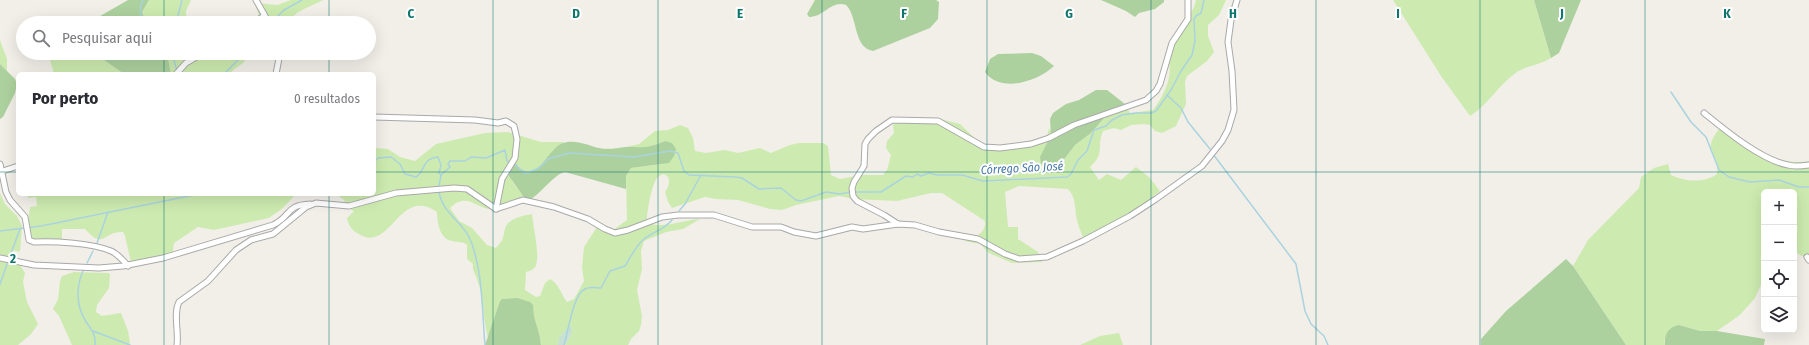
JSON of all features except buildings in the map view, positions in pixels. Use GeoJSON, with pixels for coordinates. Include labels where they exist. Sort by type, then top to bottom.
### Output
{"type":"FeatureCollection","features":[{"type":"Feature","properties":{"kind":"street"},"geometry":{"type":"LineString","coordinates":[[256,0],[264,16]]}},
{"type":"Feature","properties":{"kind":"street"},"geometry":{"type":"LineString","coordinates":[[898,224],[884,214],[857,201],[852,188],[864,166],[865,144],[876,131],[892,120],[938,121],[984,147],[1000,148],[1031,144],[1049,138],[1074,125],[1146,100],[1152,96],[1160,84],[1172,43],[1188,19],[1188,0]]}},
{"type":"Feature","properties":{"kind":"street"},"geometry":{"type":"LineString","coordinates":[[496,209],[523,200],[554,207],[588,219],[615,233],[628,230],[657,219],[678,215],[714,215],[752,227],[781,227],[794,232],[816,236],[852,227],[863,229],[898,224],[916,225],[939,232],[978,239],[1005,254],[1019,259],[1047,257],[1083,241],[1130,216],[1156,199],[1202,166],[1222,141],[1232,120],[1234,99],[1228,33],[1236,0]]}},
{"type":"Feature","properties":{"kind":"street"},"geometry":{"type":"LineString","coordinates":[[178,72],[186,63],[191,60]]}},
{"type":"Feature","properties":{"kind":"street"},"geometry":{"type":"LineString","coordinates":[[276,72],[279,60]]}},
{"type":"Feature","properties":{"kind":"street"},"geometry":{"type":"LineString","coordinates":[[1704,114],[1723,129],[1770,159],[1779,163],[1795,166],[1809,165]]}},
{"type":"Feature","properties":{"kind":"street"},"geometry":{"type":"LineString","coordinates":[[376,117],[475,120],[498,123],[506,121],[514,126],[518,139],[514,160],[502,178],[496,209]]}},
{"type":"Feature","properties":{"kind":"street"},"geometry":{"type":"LineString","coordinates":[[0,164],[3,171],[4,186],[7,195],[24,215],[28,237],[31,241],[82,245],[104,249],[114,253],[128,266]]}},
{"type":"Feature","properties":{"kind":"street"},"geometry":{"type":"LineString","coordinates":[[3,171],[16,167]]}},
{"type":"Feature","properties":{"kind":"street"},"geometry":{"type":"LineString","coordinates":[[0,258],[34,265],[99,268],[128,266],[163,258],[273,224],[282,219],[296,206],[321,203],[353,205],[396,193],[454,188],[467,190],[496,209]]}},
{"type":"Feature","properties":{"kind":"street"},"geometry":{"type":"LineString","coordinates":[[177,345],[177,308],[181,299],[208,281],[241,246],[251,240],[273,234],[299,212],[313,204]]}},
{"type":"Feature","properties":{"kind":"green space"},"geometry":{"type":"Polygon","coordinates":[[[128,0],[149,0],[142,12],[143,16],[100,16],[128,0]]]}},
{"type":"Feature","properties":{"kind":"green space"},"geometry":{"type":"Polygon","coordinates":[[[149,0],[191,0],[186,11],[187,16],[143,16],[142,12],[149,0]]]}},
{"type":"Feature","properties":{"kind":"green space"},"geometry":{"type":"Polygon","coordinates":[[[291,0],[323,0],[294,16],[259,16],[255,5],[257,3],[277,5],[291,0]]]}},
{"type":"Feature","properties":{"kind":"green space"},"geometry":{"type":"Polygon","coordinates":[[[815,0],[936,0],[939,2],[938,19],[930,28],[873,51],[867,49],[862,44],[850,10],[846,5],[836,5],[819,15],[809,17],[807,14],[815,0]]]}},
{"type":"Feature","properties":{"kind":"green space"},"geometry":{"type":"Polygon","coordinates":[[[1101,0],[1164,0],[1164,2],[1155,9],[1139,13],[1135,17],[1126,11],[1101,0]]]}},
{"type":"Feature","properties":{"kind":"green space"},"geometry":{"type":"Polygon","coordinates":[[[1196,0],[1226,0],[1219,15],[1208,25],[1208,36],[1214,52],[1207,61],[1187,76],[1185,82],[1186,104],[1176,126],[1162,133],[1155,131],[1150,125],[1144,124],[1131,125],[1121,130],[1114,128],[1103,131],[1098,158],[1090,167],[1099,180],[1107,174],[1121,180],[1136,167],[1149,177],[1160,191],[1133,212],[1095,238],[1085,243],[1077,222],[1073,198],[1068,189],[1019,186],[1005,192],[1008,227],[1018,227],[1018,239],[1038,252],[1042,262],[1012,263],[989,253],[980,244],[964,241],[982,232],[985,221],[942,193],[931,193],[897,201],[854,199],[839,196],[796,205],[782,210],[770,209],[738,200],[705,197],[672,208],[668,202],[665,192],[668,188],[669,180],[664,174],[658,177],[654,185],[648,206],[647,223],[654,225],[667,225],[700,219],[683,229],[666,232],[644,241],[641,251],[642,269],[637,290],[642,316],[639,331],[631,339],[628,345],[565,345],[571,335],[563,333],[559,338],[558,345],[541,345],[539,332],[530,314],[517,298],[502,299],[500,301],[488,338],[479,286],[473,270],[473,264],[467,259],[467,245],[448,240],[442,234],[437,212],[424,206],[413,207],[378,236],[369,238],[357,233],[350,227],[347,218],[354,211],[348,208],[344,200],[339,196],[376,196],[376,148],[388,149],[400,157],[415,161],[436,144],[485,133],[508,132],[541,142],[564,142],[556,148],[534,171],[526,171],[518,165],[512,181],[525,198],[494,209],[488,209],[467,201],[456,203],[450,208],[459,221],[472,228],[487,245],[496,248],[503,239],[508,223],[518,217],[532,214],[537,248],[537,260],[535,268],[526,272],[525,290],[536,297],[540,296],[545,283],[550,279],[558,286],[567,302],[574,299],[584,281],[582,267],[584,247],[597,227],[609,233],[627,220],[626,176],[631,168],[663,164],[665,141],[644,149],[626,147],[639,144],[655,131],[668,130],[680,125],[688,128],[693,138],[695,151],[706,153],[725,150],[738,153],[760,148],[771,153],[799,143],[823,143],[828,146],[831,175],[840,179],[861,175],[883,175],[887,170],[891,155],[886,148],[887,141],[894,133],[893,125],[896,122],[940,119],[960,124],[978,141],[990,149],[1018,146],[1046,138],[1049,129],[1052,131],[1046,145],[1063,161],[1075,145],[1091,133],[1105,117],[1125,104],[1130,113],[1153,110],[1167,86],[1169,73],[1169,51],[1171,43],[1177,32],[1192,12],[1196,0]]]}},
{"type":"Feature","properties":{"kind":"green space"},"geometry":{"type":"Polygon","coordinates":[[[1393,0],[1534,0],[1551,58],[1517,72],[1470,116],[1441,76],[1393,0]]]}},
{"type":"Feature","properties":{"kind":"green space"},"geometry":{"type":"Polygon","coordinates":[[[1534,0],[1581,0],[1559,53],[1551,58],[1534,0]]]}},
{"type":"Feature","properties":{"kind":"green space"},"geometry":{"type":"Polygon","coordinates":[[[0,40],[7,59],[7,71],[0,64],[0,40]]]}},
{"type":"Feature","properties":{"kind":"green space"},"geometry":{"type":"Polygon","coordinates":[[[1032,53],[1041,56],[1054,66],[1039,76],[1020,83],[1010,84],[992,79],[985,72],[990,59],[998,54],[1032,53]]]}},
{"type":"Feature","properties":{"kind":"green space"},"geometry":{"type":"Polygon","coordinates":[[[50,60],[104,60],[121,72],[53,72],[50,60]]]}},
{"type":"Feature","properties":{"kind":"green space"},"geometry":{"type":"Polygon","coordinates":[[[104,60],[168,60],[171,72],[121,72],[104,60]]]}},
{"type":"Feature","properties":{"kind":"green space"},"geometry":{"type":"Polygon","coordinates":[[[168,60],[245,60],[232,72],[171,72],[168,60]]]}},
{"type":"Feature","properties":{"kind":"green space"},"geometry":{"type":"Polygon","coordinates":[[[0,64],[15,79],[16,88],[3,117],[0,119],[0,64]]]}},
{"type":"Feature","properties":{"kind":"green space"},"geometry":{"type":"Polygon","coordinates":[[[1096,90],[1107,90],[1125,104],[1105,117],[1091,133],[1075,145],[1059,166],[1052,168],[1041,164],[1040,157],[1051,135],[1050,119],[1053,113],[1066,104],[1079,100],[1096,90]]]}},
{"type":"Feature","properties":{"kind":"green space"},"geometry":{"type":"Polygon","coordinates":[[[1719,129],[1762,153],[1773,157],[1785,161],[1809,161],[1809,263],[1804,257],[1797,254],[1797,189],[1761,189],[1761,285],[1755,298],[1740,315],[1717,331],[1700,331],[1679,325],[1664,340],[1665,345],[1626,345],[1573,266],[1588,240],[1639,188],[1641,177],[1654,168],[1668,164],[1671,175],[1689,180],[1707,179],[1717,174],[1716,160],[1711,148],[1711,143],[1719,129]]]}},
{"type":"Feature","properties":{"kind":"green space"},"geometry":{"type":"Polygon","coordinates":[[[665,141],[672,143],[676,149],[674,156],[669,163],[631,168],[626,176],[626,189],[565,172],[555,178],[534,197],[526,200],[509,176],[509,172],[514,162],[523,170],[529,172],[539,166],[553,150],[563,143],[577,142],[609,149],[646,147],[665,141]]]}},
{"type":"Feature","properties":{"kind":"green space"},"geometry":{"type":"Polygon","coordinates":[[[0,193],[5,204],[17,216],[22,226],[20,252],[11,250],[11,263],[20,265],[25,273],[23,282],[27,302],[38,324],[31,334],[18,345],[0,345],[0,193]]]}},
{"type":"Feature","properties":{"kind":"green space"},"geometry":{"type":"Polygon","coordinates":[[[28,196],[294,196],[283,208],[269,218],[214,230],[198,227],[174,243],[172,258],[159,261],[131,262],[123,232],[116,232],[104,238],[96,239],[85,229],[62,229],[62,242],[31,238],[28,222],[30,207],[37,206],[36,197],[28,198],[28,196]]]}},
{"type":"Feature","properties":{"kind":"green space"},"geometry":{"type":"Polygon","coordinates":[[[1566,259],[1573,266],[1626,345],[1481,345],[1481,339],[1506,311],[1566,259]]]}},
{"type":"Feature","properties":{"kind":"green space"},"geometry":{"type":"Polygon","coordinates":[[[74,272],[110,274],[109,288],[97,305],[96,312],[102,316],[121,313],[128,331],[130,343],[128,345],[72,345],[59,316],[53,309],[58,299],[62,276],[74,272]]]}},
{"type":"Feature","properties":{"kind":"green space"},"geometry":{"type":"Polygon","coordinates":[[[517,298],[530,302],[533,305],[541,345],[485,345],[500,301],[502,299],[517,298]]]}},
{"type":"Feature","properties":{"kind":"green space"},"geometry":{"type":"Polygon","coordinates":[[[1679,325],[1700,331],[1717,331],[1765,339],[1764,345],[1665,345],[1665,338],[1669,330],[1679,325]]]}},
{"type":"Feature","properties":{"kind":"green space"},"geometry":{"type":"Polygon","coordinates":[[[568,327],[572,327],[571,335],[565,345],[558,345],[559,338],[568,327]]]}},
{"type":"Feature","properties":{"kind":"green space"},"geometry":{"type":"Polygon","coordinates":[[[1119,333],[1123,345],[1080,345],[1100,336],[1119,333]]]}},
{"type":"Feature","properties":{"kind":"waterway","name":"Córrego São José"},"geometry":{"type":"LineString","coordinates":[[141,16],[140,12],[143,0]]}},
{"type":"Feature","properties":{"kind":"waterway"},"geometry":{"type":"LineString","coordinates":[[178,16],[182,0]]}},
{"type":"Feature","properties":{"kind":"waterway"},"geometry":{"type":"LineString","coordinates":[[278,16],[284,10],[302,0]]}},
{"type":"Feature","properties":{"kind":"waterway","name":"Córrego São José"},"geometry":{"type":"LineString","coordinates":[[854,192],[881,192],[906,176],[913,177],[917,174],[921,176],[929,173],[937,175],[962,175],[983,181],[1067,177],[1071,174],[1078,160],[1087,151],[1094,130],[1106,126],[1112,120],[1122,115],[1151,113],[1156,111],[1171,90],[1181,71],[1192,55],[1195,41],[1194,19],[1201,13],[1204,0]]}},
{"type":"Feature","properties":{"kind":"waterway","name":"Córrego São José"},"geometry":{"type":"LineString","coordinates":[[174,60],[177,71]]}},
{"type":"Feature","properties":{"kind":"waterway"},"geometry":{"type":"LineString","coordinates":[[226,72],[238,60]]}},
{"type":"Feature","properties":{"kind":"waterway"},"geometry":{"type":"LineString","coordinates":[[1671,92],[1691,122],[1706,137],[1719,170],[1729,177],[1750,182],[1779,180],[1799,187],[1809,187]]}},
{"type":"Feature","properties":{"kind":"waterway"},"geometry":{"type":"LineString","coordinates":[[1167,95],[1181,108],[1188,122],[1210,149]]}},
{"type":"Feature","properties":{"kind":"waterway","name":"Córrego São José"},"geometry":{"type":"LineString","coordinates":[[441,175],[450,167],[448,164],[450,161],[465,161],[471,157],[486,158],[505,150],[507,161],[509,162]]}},
{"type":"Feature","properties":{"kind":"waterway","name":"Córrego São José"},"geometry":{"type":"LineString","coordinates":[[513,163],[524,173],[527,173],[539,168],[548,159],[569,153],[634,157],[670,151],[678,153],[684,171],[689,175],[742,178],[759,189],[781,188],[796,200],[801,201],[826,192],[840,194],[850,192]]}},
{"type":"Feature","properties":{"kind":"waterway"},"geometry":{"type":"LineString","coordinates":[[1213,154],[1296,264],[1305,311],[1311,324],[1324,336],[1328,345]]}},
{"type":"Feature","properties":{"kind":"waterway","name":"Córrego São José"},"geometry":{"type":"LineString","coordinates":[[376,160],[378,158],[391,157],[400,164],[405,174],[416,177],[429,160],[438,157],[441,165],[439,173],[441,175]]}},
{"type":"Feature","properties":{"kind":"waterway"},"geometry":{"type":"LineString","coordinates":[[439,186],[441,175]]}},
{"type":"Feature","properties":{"kind":"waterway"},"geometry":{"type":"LineString","coordinates":[[679,211],[685,204],[701,175]]}},
{"type":"Feature","properties":{"kind":"waterway"},"geometry":{"type":"LineString","coordinates":[[439,192],[441,200],[449,212],[467,233],[474,251],[480,277],[485,345]]}},
{"type":"Feature","properties":{"kind":"waterway","name":"Córrego São José"},"geometry":{"type":"LineString","coordinates":[[0,231],[41,226],[189,196]]}},
{"type":"Feature","properties":{"kind":"waterway"},"geometry":{"type":"LineString","coordinates":[[97,243],[108,212]]}},
{"type":"Feature","properties":{"kind":"waterway"},"geometry":{"type":"LineString","coordinates":[[564,345],[574,306],[581,292],[585,289],[593,287],[601,288],[610,271],[625,266],[640,243],[672,220]]}},
{"type":"Feature","properties":{"kind":"waterway"},"geometry":{"type":"LineString","coordinates":[[10,256],[20,229]]}},
{"type":"Feature","properties":{"kind":"waterway"},"geometry":{"type":"LineString","coordinates":[[87,263],[93,251]]}},
{"type":"Feature","properties":{"kind":"waterway"},"geometry":{"type":"LineString","coordinates":[[0,284],[7,264]]}},
{"type":"Feature","properties":{"kind":"waterway"},"geometry":{"type":"LineString","coordinates":[[83,271],[79,283],[78,296],[82,314],[94,334],[95,345]]}},
{"type":"Feature","properties":{"kind":"waterway"},"geometry":{"type":"LineString","coordinates":[[93,331],[130,345]]}}]}
